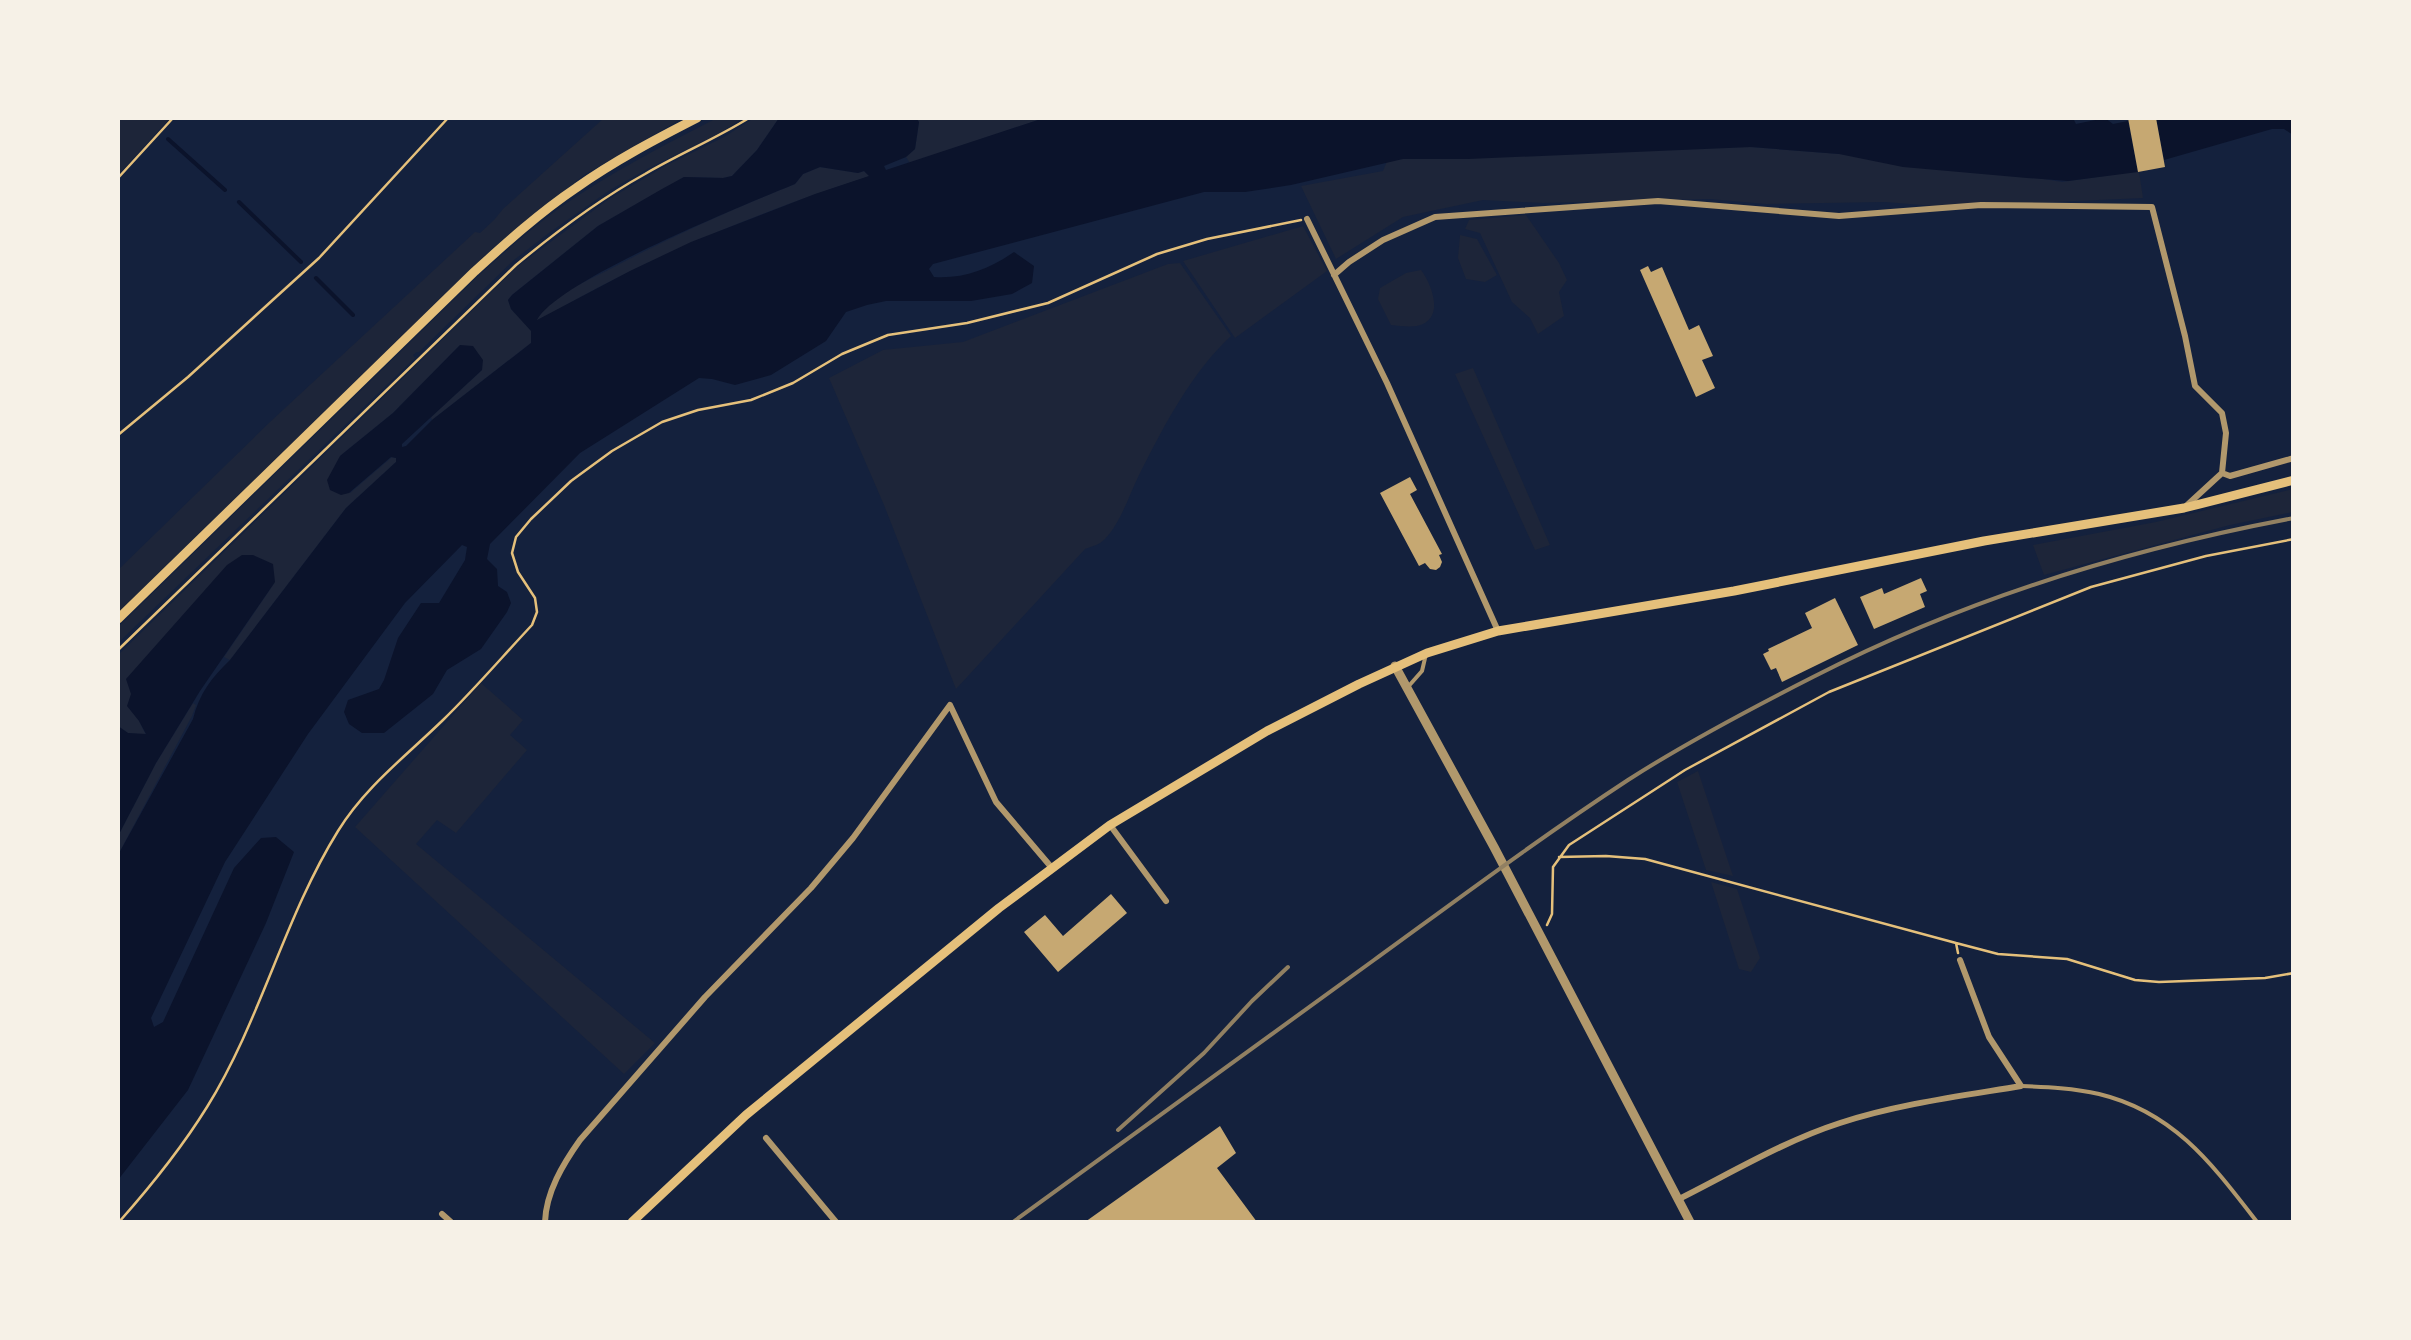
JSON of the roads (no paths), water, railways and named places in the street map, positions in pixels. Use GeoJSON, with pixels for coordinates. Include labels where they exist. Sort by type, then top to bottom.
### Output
{"type":"FeatureCollection","features":[{"type":"Feature","properties":{"kind":"main road"},"geometry":{"type":"LineString","coordinates":[[118,619],[518,232],[586,181],[693,118]]}},
{"type":"Feature","properties":{"kind":"main road"},"geometry":{"type":"LineString","coordinates":[[632,1222],[746,1115],[999,908],[1110,825],[1268,731],[1395,666],[1498,631],[2184,508],[2294,480]]}},
{"type":"Feature","properties":{"kind":"street"},"geometry":{"type":"LineString","coordinates":[[1334,275],[1383,240],[1435,217],[1658,201],[1839,216],[1981,205],[2152,207],[2195,386],[2222,413],[2226,433],[2222,473],[2184,508]]}},
{"type":"Feature","properties":{"kind":"street"},"geometry":{"type":"LineString","coordinates":[[1307,219],[1398,407],[1498,631]]}},
{"type":"Feature","properties":{"kind":"street"},"geometry":{"type":"LineString","coordinates":[[2222,473],[2230,476],[2294,458]]}},
{"type":"Feature","properties":{"kind":"street"},"geometry":{"type":"LineString","coordinates":[[1395,666],[1690,1222]]}},
{"type":"Feature","properties":{"kind":"street"},"geometry":{"type":"LineString","coordinates":[[545,1222],[550,1194],[580,1140],[706,997],[811,888],[853,838],[950,705],[996,802],[1052,868]]}},
{"type":"Feature","properties":{"kind":"street"},"geometry":{"type":"LineString","coordinates":[[1110,825],[1166,901]]}},
{"type":"Feature","properties":{"kind":"street"},"geometry":{"type":"LineString","coordinates":[[1679,1199],[1839,1123],[1878,1112],[2021,1086],[1989,1038],[1960,960]]}},
{"type":"Feature","properties":{"kind":"street"},"geometry":{"type":"LineString","coordinates":[[766,1138],[836,1222]]}},
{"type":"Feature","properties":{"kind":"street"},"geometry":{"type":"LineString","coordinates":[[442,1214],[450,1222]]}},
{"type":"Feature","properties":{"kind":"lane"},"geometry":{"type":"LineString","coordinates":[[1407,688],[1422,671],[1426,654]]}},
{"type":"Feature","properties":{"kind":"lane"},"geometry":{"type":"LineString","coordinates":[[2021,1086],[2097,1093],[2138,1106],[2195,1146],[2258,1222]]}},
{"type":"Feature","properties":{"kind":"waterway"},"geometry":{"type":"LineString","coordinates":[[168,139],[225,190]]}},
{"type":"Feature","properties":{"kind":"waterway"},"geometry":{"type":"LineString","coordinates":[[239,202],[301,262]]}},
{"type":"Feature","properties":{"kind":"waterway"},"geometry":{"type":"LineString","coordinates":[[316,278],[353,315]]}},
{"type":"Feature","properties":{"kind":"railway"},"geometry":{"type":"LineString","coordinates":[[1013,1222],[1532,846],[1628,780],[1719,726],[1870,649],[1987,601],[2170,545],[2294,518]]}},
{"type":"Feature","properties":{"kind":"railway"},"geometry":{"type":"LineString","coordinates":[[1118,1130],[1204,1053],[1288,967]]}}]}
